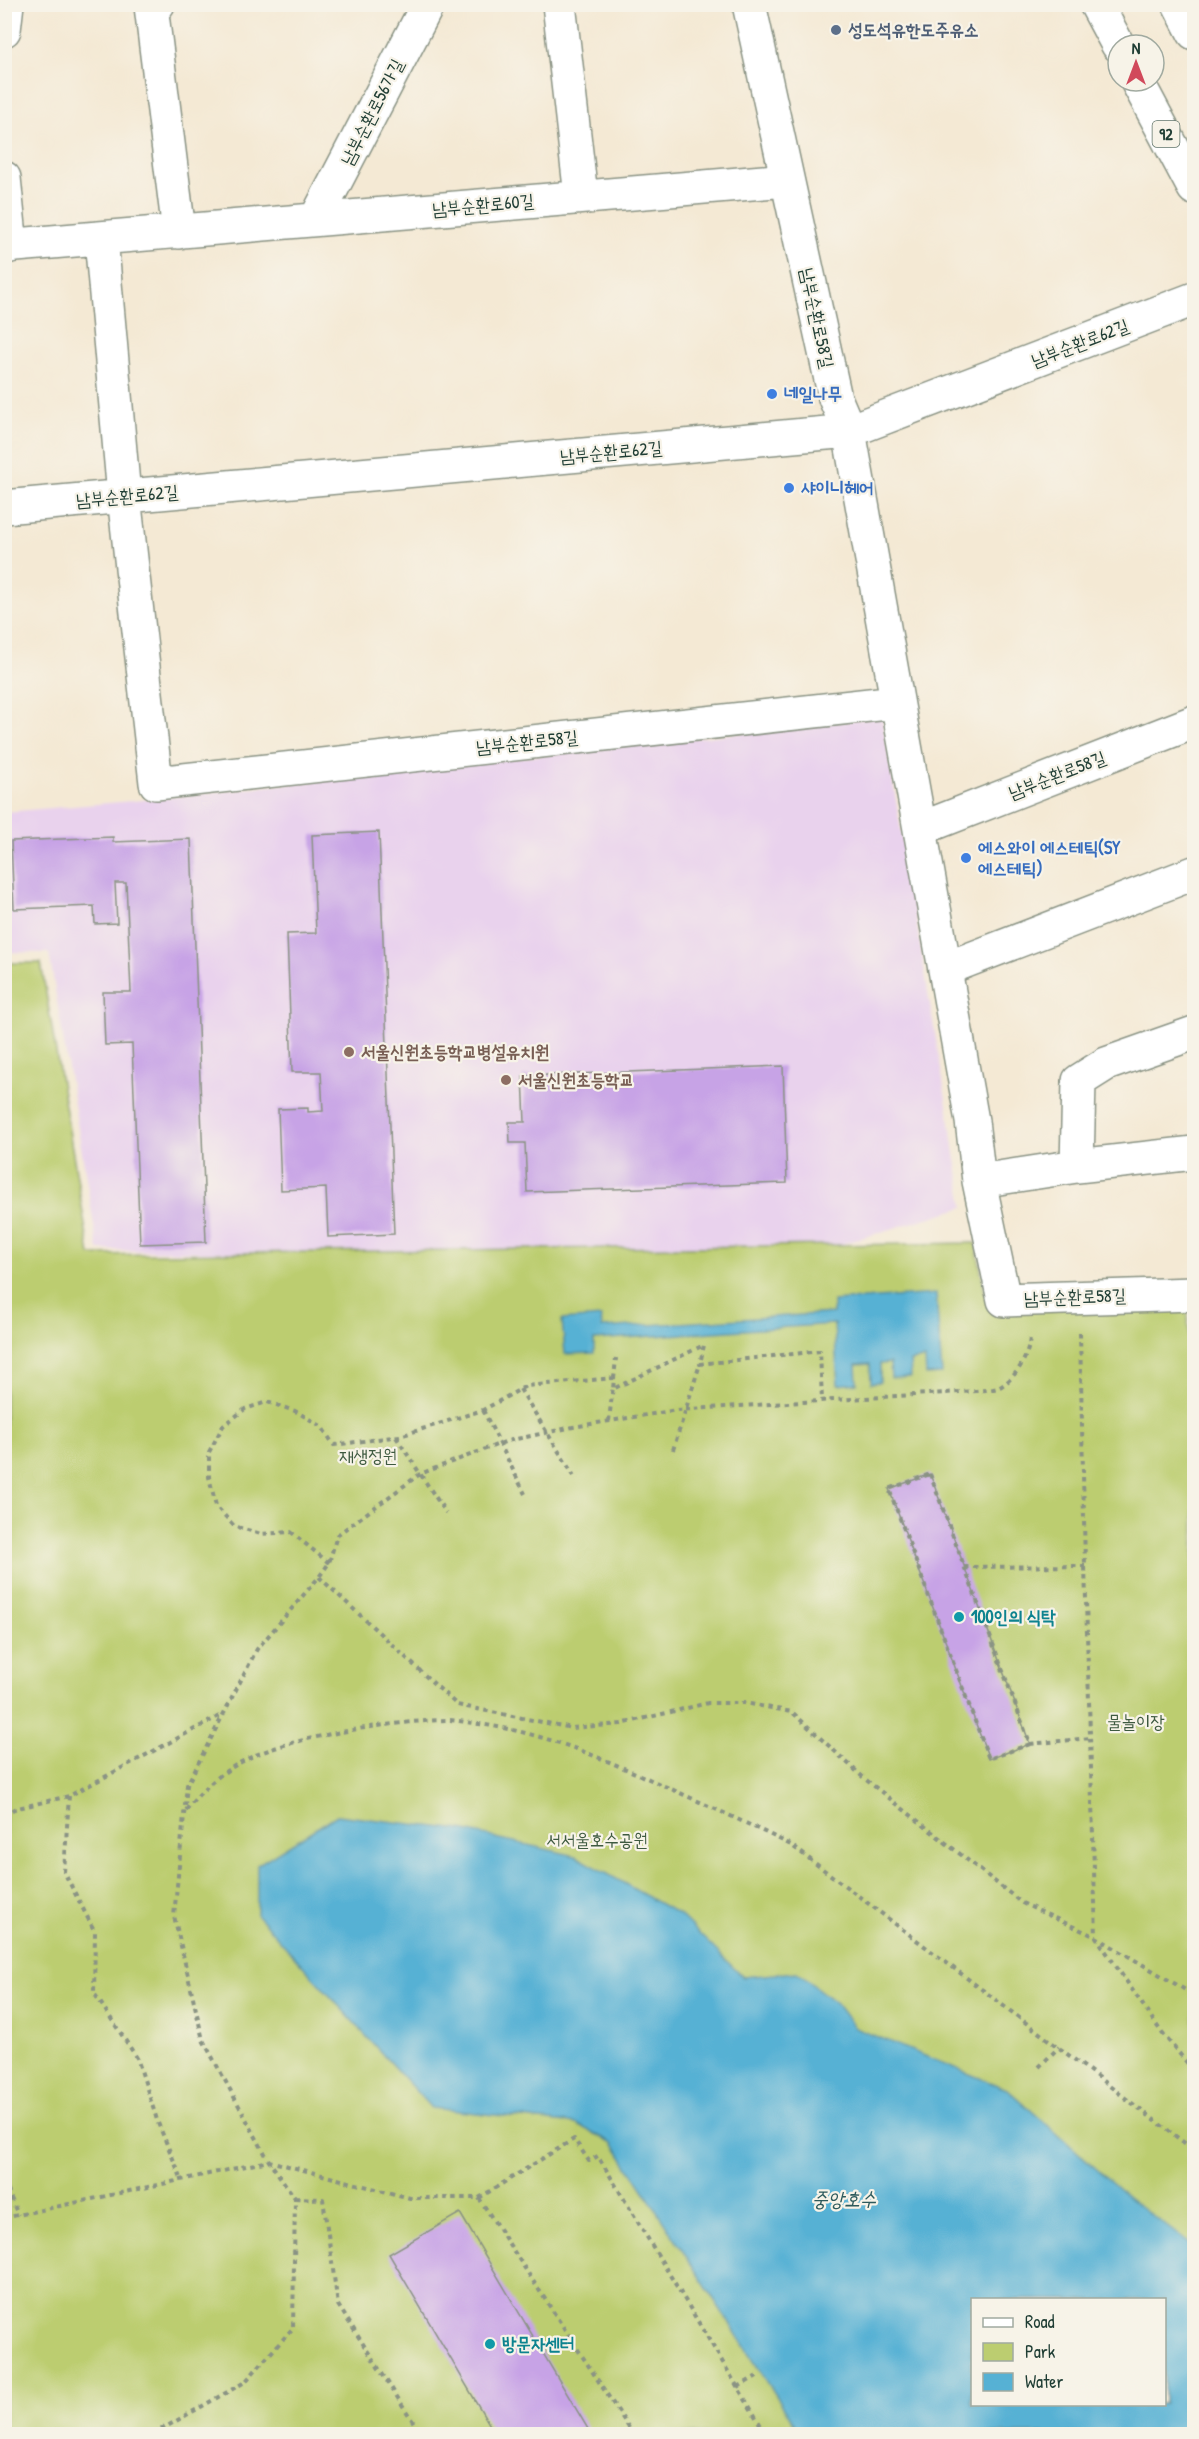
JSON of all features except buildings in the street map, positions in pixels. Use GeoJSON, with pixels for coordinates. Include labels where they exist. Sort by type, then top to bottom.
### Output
{"type":"FeatureCollection","features":[{"type":"Feature","properties":{"kind":"street"},"geometry":{"type":"LineString","coordinates":[[4,30],[6,4]]}},
{"type":"Feature","properties":{"kind":"street"},"geometry":{"type":"LineString","coordinates":[[158,4],[151,6],[178,232]]}},
{"type":"Feature","properties":{"kind":"street","name":"남부순환로56가길"},"geometry":{"type":"LineString","coordinates":[[316,219],[428,4]]}},
{"type":"Feature","properties":{"kind":"street"},"geometry":{"type":"LineString","coordinates":[[559,4],[581,196]]}},
{"type":"Feature","properties":{"kind":"street","name":"남부순환로58길"},"geometry":{"type":"LineString","coordinates":[[749,4],[834,398],[849,431],[972,1121],[979,1181],[1004,1300],[1194,1294]]}},
{"type":"Feature","properties":{"kind":"street"},"geometry":{"type":"LineString","coordinates":[[1096,4],[1112,33]]}},
{"type":"Feature","properties":{"kind":"street"},"geometry":{"type":"LineString","coordinates":[[1179,4],[1194,33]]}},
{"type":"Feature","properties":{"kind":"street","name":"92"},"geometry":{"type":"LineString","coordinates":[[1143,93],[1194,188]]}},
{"type":"Feature","properties":{"kind":"street"},"geometry":{"type":"LineString","coordinates":[[4,178],[8,246]]}},
{"type":"Feature","properties":{"kind":"street","name":"남부순환로60길"},"geometry":{"type":"LineString","coordinates":[[8,246],[788,180]]}},
{"type":"Feature","properties":{"kind":"street"},"geometry":{"type":"LineString","coordinates":[[101,238],[124,496]]}},
{"type":"Feature","properties":{"kind":"street","name":"남부순환로62길"},"geometry":{"type":"LineString","coordinates":[[4,507],[849,431],[1194,299]]}},
{"type":"Feature","properties":{"kind":"street","name":"남부순환로58길"},"geometry":{"type":"LineString","coordinates":[[124,496],[156,783],[897,702]]}},
{"type":"Feature","properties":{"kind":"street","name":"남부순환로58길"},"geometry":{"type":"LineString","coordinates":[[920,829],[1194,722]]}},
{"type":"Feature","properties":{"kind":"street"},"geometry":{"type":"LineString","coordinates":[[945,969],[1194,873]]}},
{"type":"Feature","properties":{"kind":"street"},"geometry":{"type":"LineString","coordinates":[[1077,1166],[1079,1081],[1106,1064],[1194,1033]]}},
{"type":"Feature","properties":{"kind":"street"},"geometry":{"type":"LineString","coordinates":[[979,1181],[1077,1166],[1194,1153]]}},
{"type":"Feature","properties":{"kind":"path"},"geometry":{"type":"LineString","coordinates":[[153,2434],[245,2382],[293,2328],[295,2198],[269,2161],[203,2040],[174,1916],[187,1785],[257,1649],[319,1577],[328,1563],[337,1535],[420,1474],[500,1444],[547,1432],[686,1410],[999,1388],[1024,1360],[1030,1343],[1030,1330]]}},
{"type":"Feature","properties":{"kind":"path"},"geometry":{"type":"LineString","coordinates":[[1080,1330],[1084,1566],[1096,1937],[1162,2033],[1194,2071]]}},
{"type":"Feature","properties":{"kind":"path"},"geometry":{"type":"LineString","coordinates":[[616,1358],[613,1389],[704,1345],[673,1450]]}},
{"type":"Feature","properties":{"kind":"path"},"geometry":{"type":"LineString","coordinates":[[700,1364],[820,1351],[822,1401]]}},
{"type":"Feature","properties":{"kind":"path"},"geometry":{"type":"LineString","coordinates":[[328,1563],[291,1532],[261,1534],[234,1526],[216,1506],[209,1477],[209,1452],[223,1426],[245,1408],[267,1402],[295,1411],[321,1426],[334,1445],[396,1437],[483,1410],[526,1386],[614,1378]]}},
{"type":"Feature","properties":{"kind":"path"},"geometry":{"type":"LineString","coordinates":[[609,1422],[614,1378]]}},
{"type":"Feature","properties":{"kind":"path"},"geometry":{"type":"LineString","coordinates":[[520,1389],[574,1476]]}},
{"type":"Feature","properties":{"kind":"path"},"geometry":{"type":"LineString","coordinates":[[483,1410],[525,1494]]}},
{"type":"Feature","properties":{"kind":"path"},"geometry":{"type":"LineString","coordinates":[[396,1437],[446,1513]]}},
{"type":"Feature","properties":{"kind":"path"},"geometry":{"type":"LineString","coordinates":[[1030,1744],[930,1474],[889,1489],[989,1760],[1030,1744],[1090,1738]]}},
{"type":"Feature","properties":{"kind":"path"},"geometry":{"type":"LineString","coordinates":[[964,1567],[1084,1566]]}},
{"type":"Feature","properties":{"kind":"path"},"geometry":{"type":"LineString","coordinates":[[319,1577],[457,1705],[572,1728],[621,1724],[708,1703],[745,1703],[792,1712],[865,1779],[1022,1903],[1096,1937],[1194,1995]]}},
{"type":"Feature","properties":{"kind":"path"},"geometry":{"type":"LineString","coordinates":[[4,1815],[14,1809],[69,1796],[224,1713]]}},
{"type":"Feature","properties":{"kind":"path"},"geometry":{"type":"LineString","coordinates":[[184,1812],[199,1793],[220,1774],[254,1755],[298,1741],[359,1729],[449,1720],[507,1728],[564,1743],[727,1813],[791,1845],[1194,2150]]}},
{"type":"Feature","properties":{"kind":"path"},"geometry":{"type":"LineString","coordinates":[[69,1796],[64,1872],[95,1932],[94,1993],[137,2058],[158,2123],[183,2180]]}},
{"type":"Feature","properties":{"kind":"path"},"geometry":{"type":"LineString","coordinates":[[1039,2067],[1059,2047]]}},
{"type":"Feature","properties":{"kind":"path"},"geometry":{"type":"LineString","coordinates":[[4,2218],[269,2161],[410,2198],[479,2198],[574,2139],[589,2161],[598,2156],[766,2434]]}},
{"type":"Feature","properties":{"kind":"path"},"geometry":{"type":"LineString","coordinates":[[4,2181],[18,2215]]}},
{"type":"Feature","properties":{"kind":"path"},"geometry":{"type":"LineString","coordinates":[[295,2198],[323,2199],[338,2306],[421,2434]]}},
{"type":"Feature","properties":{"kind":"path"},"geometry":{"type":"LineString","coordinates":[[479,2198],[633,2434]]}},
{"type":"Feature","properties":{"kind":"path"},"geometry":{"type":"LineString","coordinates":[[738,2387],[757,2376]]}},
{"type":"Feature","properties":{"kind":"shaded area","name":"서울신원초등학교"},"geometry":{"type":"Polygon","coordinates":[[[882,717],[964,1207],[838,1245],[375,1255],[98,1250],[49,953],[5,952],[5,812],[155,799],[882,717]]]}},
{"type":"Feature","properties":{"kind":"green space","name":"서서울호수공원"},"geometry":{"type":"Polygon","coordinates":[[[5,963],[41,963],[90,1255],[976,1243],[985,1293],[1015,1303],[1187,1296],[1194,1454],[1194,2434],[5,2434],[5,963]]]}},
{"type":"Feature","properties":{"kind":"water"},"geometry":{"type":"Polygon","coordinates":[[[936,1294],[942,1374],[926,1375],[925,1359],[910,1361],[911,1377],[891,1378],[890,1363],[880,1364],[880,1382],[871,1383],[870,1364],[856,1365],[857,1383],[838,1385],[834,1324],[594,1340],[594,1353],[565,1354],[562,1320],[601,1317],[602,1328],[833,1313],[833,1301],[936,1294]]]}},
{"type":"Feature","properties":{"kind":"water","name":"중앙호수"},"geometry":{"type":"Polygon","coordinates":[[[337,1815],[461,1830],[576,1856],[680,1915],[743,1977],[797,1972],[836,2003],[855,2028],[1007,2089],[1128,2197],[1194,2247],[1194,2434],[801,2434],[613,2143],[576,2124],[431,2108],[257,1915],[257,1865],[337,1815]]]}},
{"type":"Feature","properties":{"kind":"place","name":"성도석유한도주유소"},"geometry":{"type":"Point","coordinates":[836,30]}},
{"type":"Feature","properties":{"kind":"place","name":"네일나무"},"geometry":{"type":"Point","coordinates":[772,394]}},
{"type":"Feature","properties":{"kind":"place","name":"샤이니헤어"},"geometry":{"type":"Point","coordinates":[789,488]}},
{"type":"Feature","properties":{"kind":"place","name":"에스와이 에스테틱(SY 에스테틱)"},"geometry":{"type":"Point","coordinates":[966,858]}},
{"type":"Feature","properties":{"kind":"place","name":"서울신원초등학교병설유치원"},"geometry":{"type":"Point","coordinates":[349,1052]}},
{"type":"Feature","properties":{"kind":"place","name":"서울신원초등학교"},"geometry":{"type":"Point","coordinates":[506,1080]}},
{"type":"Feature","properties":{"kind":"place","name":"100인의 식탁"},"geometry":{"type":"Point","coordinates":[959,1617]}},
{"type":"Feature","properties":{"kind":"place","name":"방문자센터"},"geometry":{"type":"Point","coordinates":[490,2344]}},
{"type":"Feature","properties":{"kind":"park label","name":"재생정원"},"geometry":{"type":"Point","coordinates":[368,1456]}},
{"type":"Feature","properties":{"kind":"park label","name":"물놀이장"},"geometry":{"type":"Point","coordinates":[1136,1722]}}]}
